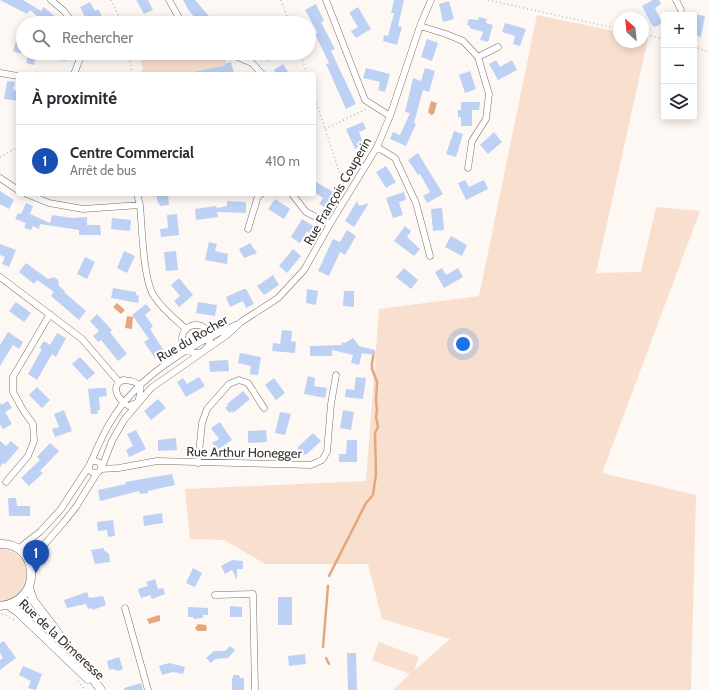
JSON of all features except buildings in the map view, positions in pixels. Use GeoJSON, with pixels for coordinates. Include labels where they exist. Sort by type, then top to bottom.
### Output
{"type":"FeatureCollection","features":[{"type":"Feature","properties":{"kind":"street"},"geometry":{"type":"LineString","coordinates":[[51,0],[68,16]]}},
{"type":"Feature","properties":{"kind":"street"},"geometry":{"type":"LineString","coordinates":[[169,0],[178,14]]}},
{"type":"Feature","properties":{"kind":"street"},"geometry":{"type":"LineString","coordinates":[[326,0],[364,100],[390,116]]}},
{"type":"Feature","properties":{"kind":"street","name":"Rue François Couperin"},"geometry":{"type":"LineString","coordinates":[[241,322],[278,298],[304,270],[377,147],[390,116],[420,26],[431,0]]}},
{"type":"Feature","properties":{"kind":"street"},"geometry":{"type":"LineString","coordinates":[[676,0],[681,10]]}},
{"type":"Feature","properties":{"kind":"street"},"geometry":{"type":"LineString","coordinates":[[420,26],[463,41],[478,57],[489,94],[486,119],[472,141],[468,168]]}},
{"type":"Feature","properties":{"kind":"street"},"geometry":{"type":"LineString","coordinates":[[478,57],[498,47]]}},
{"type":"Feature","properties":{"kind":"street"},"geometry":{"type":"LineString","coordinates":[[75,72],[79,60]]}},
{"type":"Feature","properties":{"kind":"street"},"geometry":{"type":"LineString","coordinates":[[245,60],[252,63],[260,72]]}},
{"type":"Feature","properties":{"kind":"street"},"geometry":{"type":"LineString","coordinates":[[0,73],[16,76]]}},
{"type":"Feature","properties":{"kind":"street"},"geometry":{"type":"LineString","coordinates":[[377,147],[395,158],[416,203],[430,256]]}},
{"type":"Feature","properties":{"kind":"street"},"geometry":{"type":"LineString","coordinates":[[0,178],[16,189]]}},
{"type":"Feature","properties":{"kind":"street"},"geometry":{"type":"LineString","coordinates":[[32,196],[49,203],[83,209],[140,205]]}},
{"type":"Feature","properties":{"kind":"street"},"geometry":{"type":"LineString","coordinates":[[138,196],[140,205],[147,277],[153,295],[186,329]]}},
{"type":"Feature","properties":{"kind":"street"},"geometry":{"type":"LineString","coordinates":[[248,229],[258,196]]}},
{"type":"Feature","properties":{"kind":"street"},"geometry":{"type":"LineString","coordinates":[[294,196],[306,212],[330,224]]}},
{"type":"Feature","properties":{"kind":"street"},"geometry":{"type":"LineString","coordinates":[[0,277],[82,339],[119,382]]}},
{"type":"Feature","properties":{"kind":"street"},"geometry":{"type":"LineString","coordinates":[[6,482],[28,456],[34,441],[33,424],[13,392],[12,377],[50,314]]}},
{"type":"Feature","properties":{"kind":"street","name":"Rue du Rocher"},"geometry":{"type":"LineString","coordinates":[[18,549],[41,530],[61,509],[90,464],[111,421],[123,403],[140,385],[163,365],[241,322]]}},
{"type":"Feature","properties":{"kind":"street","name":"Rue du Rocher"},"geometry":{"type":"LineString","coordinates":[[29,562],[68,517],[100,470],[112,441],[124,420],[138,402],[151,388],[227,335],[241,322]]}},
{"type":"Feature","properties":{"kind":"street"},"geometry":{"type":"LineString","coordinates":[[192,326],[202,326],[210,338],[204,351],[194,353],[187,351],[182,341],[182,336],[186,329],[192,326]]}},
{"type":"Feature","properties":{"kind":"street","name":"Rue Arthur Honegger"},"geometry":{"type":"LineString","coordinates":[[90,464],[95,461],[99,462],[100,470],[157,461],[311,465],[322,460],[327,452],[331,404],[336,375]]}},
{"type":"Feature","properties":{"kind":"street"},"geometry":{"type":"LineString","coordinates":[[123,380],[133,380],[140,385],[142,390],[138,402],[129,406],[123,403],[118,397],[116,388],[119,382],[123,380]]}},
{"type":"Feature","properties":{"kind":"street"},"geometry":{"type":"LineString","coordinates":[[198,463],[202,423],[207,409],[229,384],[239,380],[248,383],[264,408]]}},
{"type":"Feature","properties":{"kind":"street"},"geometry":{"type":"LineString","coordinates":[[90,464],[91,472],[100,470]]}},
{"type":"Feature","properties":{"kind":"street"},"geometry":{"type":"LineString","coordinates":[[0,544],[10,545],[18,549],[25,555],[29,562]]}},
{"type":"Feature","properties":{"kind":"street","name":"Rue de la Dimeresse"},"geometry":{"type":"LineString","coordinates":[[4,605],[17,601],[24,595],[31,584],[32,571],[29,562]]}},
{"type":"Feature","properties":{"kind":"street","name":"Rue de la Dimeresse"},"geometry":{"type":"LineString","coordinates":[[28,588],[33,600],[100,690]]}},
{"type":"Feature","properties":{"kind":"street"},"geometry":{"type":"LineString","coordinates":[[215,595],[253,594],[255,690]]}},
{"type":"Feature","properties":{"kind":"street","name":"Rue de la Dimeresse"},"geometry":{"type":"LineString","coordinates":[[4,605],[18,612],[100,690]]}},
{"type":"Feature","properties":{"kind":"street"},"geometry":{"type":"LineString","coordinates":[[125,608],[148,690]]}},
{"type":"Feature","properties":{"kind":"path"},"geometry":{"type":"LineString","coordinates":[[112,0],[119,16]]}},
{"type":"Feature","properties":{"kind":"path"},"geometry":{"type":"LineString","coordinates":[[281,0],[287,16]]}},
{"type":"Feature","properties":{"kind":"path"},"geometry":{"type":"LineString","coordinates":[[488,0],[613,27]]}},
{"type":"Feature","properties":{"kind":"path"},"geometry":{"type":"LineString","coordinates":[[173,16],[178,14]]}},
{"type":"Feature","properties":{"kind":"path"},"geometry":{"type":"LineString","coordinates":[[649,35],[661,38]]}},
{"type":"Feature","properties":{"kind":"path"},"geometry":{"type":"LineString","coordinates":[[697,48],[709,52]]}},
{"type":"Feature","properties":{"kind":"path"},"geometry":{"type":"LineString","coordinates":[[131,60],[132,72]]}},
{"type":"Feature","properties":{"kind":"path"},"geometry":{"type":"LineString","coordinates":[[302,60],[306,72]]}},
{"type":"Feature","properties":{"kind":"path"},"geometry":{"type":"LineString","coordinates":[[316,102],[343,183],[351,190]]}},
{"type":"Feature","properties":{"kind":"path"},"geometry":{"type":"LineString","coordinates":[[325,129],[373,105]]}},
{"type":"Feature","properties":{"kind":"path"},"geometry":{"type":"LineString","coordinates":[[0,157],[16,148]]}},
{"type":"Feature","properties":{"kind":"shaded area"},"geometry":{"type":"Polygon","coordinates":[[[537,15],[613,31],[613,48],[646,48],[596,273],[641,272],[656,207],[700,211],[602,473],[696,495],[691,690],[393,690],[410,674],[372,660],[379,642],[419,657],[414,671],[450,639],[382,619],[368,564],[265,564],[224,540],[190,539],[185,489],[366,481],[379,309],[479,296],[537,15]]]}},
{"type":"Feature","properties":{"kind":"shaded area"},"geometry":{"type":"Polygon","coordinates":[[[141,60],[225,60],[229,72],[141,72],[143,69],[141,60]]]}},
{"type":"Feature","properties":{"kind":"shaded area"},"geometry":{"type":"Polygon","coordinates":[[[431,101],[437,103],[434,114],[431,115],[428,112],[431,101]]]}},
{"type":"Feature","properties":{"kind":"shaded area"},"geometry":{"type":"Polygon","coordinates":[[[117,303],[125,310],[121,314],[113,307],[117,303]]]}},
{"type":"Feature","properties":{"kind":"shaded area"},"geometry":{"type":"Polygon","coordinates":[[[127,316],[133,317],[132,329],[125,328],[127,316]]]}},
{"type":"Feature","properties":{"kind":"shaded area"},"geometry":{"type":"Polygon","coordinates":[[[0,548],[12,552],[21,559],[25,567],[27,577],[25,586],[19,594],[11,599],[0,601],[0,548]]]}},
{"type":"Feature","properties":{"kind":"shaded area"},"geometry":{"type":"Polygon","coordinates":[[[159,615],[160,621],[149,624],[147,619],[159,615]]]}},
{"type":"Feature","properties":{"kind":"shaded area"},"geometry":{"type":"Polygon","coordinates":[[[198,624],[206,625],[207,630],[197,631],[195,628],[198,624]]]}},
{"type":"Feature","properties":{"kind":"waterway"},"geometry":{"type":"LineString","coordinates":[[329,576],[366,503],[373,495],[376,474],[375,433],[378,427],[376,417],[377,382],[372,369],[374,352]]}},
{"type":"Feature","properties":{"kind":"waterway"},"geometry":{"type":"LineString","coordinates":[[323,647],[328,586]]}},
{"type":"Feature","properties":{"kind":"waterway"},"geometry":{"type":"LineString","coordinates":[[326,658],[329,664]]}},
{"type":"Feature","properties":{"kind":"place","name":"Centre Commercial"},"geometry":{"type":"Point","coordinates":[36,573]}}]}
